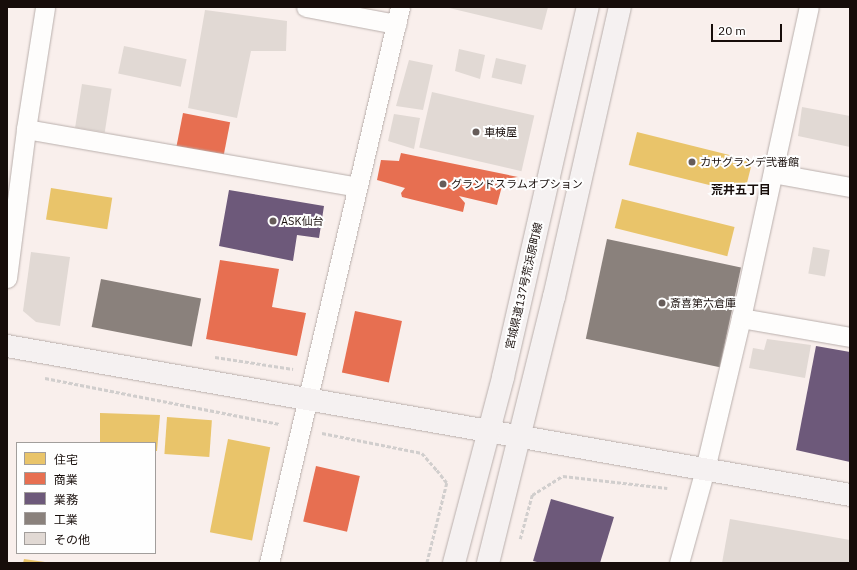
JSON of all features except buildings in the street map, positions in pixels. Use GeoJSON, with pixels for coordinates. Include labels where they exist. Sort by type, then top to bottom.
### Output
{"type":"FeatureCollection","features":[{"type":"Feature","properties":{"kind":"main road","name":"宮城県道137号荒浜原町線"},"geometry":{"type":"LineString","coordinates":[[454,563],[489,430],[588,7]]}},
{"type":"Feature","properties":{"kind":"main road"},"geometry":{"type":"LineString","coordinates":[[488,563],[521,436],[620,7]]}},
{"type":"Feature","properties":{"kind":"main road"},"geometry":{"type":"LineString","coordinates":[[7,346],[850,495]]}},
{"type":"Feature","properties":{"kind":"street"},"geometry":{"type":"LineString","coordinates":[[7,278],[26,129],[45,7]]}},
{"type":"Feature","properties":{"kind":"street"},"geometry":{"type":"LineString","coordinates":[[269,563],[398,15],[306,7]]}},
{"type":"Feature","properties":{"kind":"street"},"geometry":{"type":"LineString","coordinates":[[679,563],[705,469],[741,318],[809,7]]}},
{"type":"Feature","properties":{"kind":"street"},"geometry":{"type":"LineString","coordinates":[[26,129],[357,187]]}},
{"type":"Feature","properties":{"kind":"street"},"geometry":{"type":"LineString","coordinates":[[773,173],[850,187]]}},
{"type":"Feature","properties":{"kind":"street"},"geometry":{"type":"LineString","coordinates":[[741,318],[850,337]]}},
{"type":"Feature","properties":{"kind":"path"},"geometry":{"type":"LineString","coordinates":[[38,377],[288,426]]}},
{"type":"Feature","properties":{"kind":"path"},"geometry":{"type":"LineString","coordinates":[[321,432],[422,452],[437,470],[447,483],[427,563]]}},
{"type":"Feature","properties":{"kind":"path"},"geometry":{"type":"LineString","coordinates":[[520,540],[532,495],[563,476],[672,489]]}},
{"type":"Feature","properties":{"kind":"place","name":"車検屋"},"geometry":{"type":"Point","coordinates":[476,132]}},
{"type":"Feature","properties":{"kind":"place","name":"カサグランデ弐番館"},"geometry":{"type":"Point","coordinates":[692,162]}},
{"type":"Feature","properties":{"kind":"place","name":"グランドスラムオプション"},"geometry":{"type":"Point","coordinates":[443,184]}},
{"type":"Feature","properties":{"kind":"place","name":"ASK仙台"},"geometry":{"type":"Point","coordinates":[273,221]}},
{"type":"Feature","properties":{"kind":"place","name":"斎喜第六倉庫"},"geometry":{"type":"Point","coordinates":[662,303]}},
{"type":"Feature","properties":{"kind":"district","name":"荒井五丁目"},"geometry":{"type":"Point","coordinates":[741,190]}}]}
